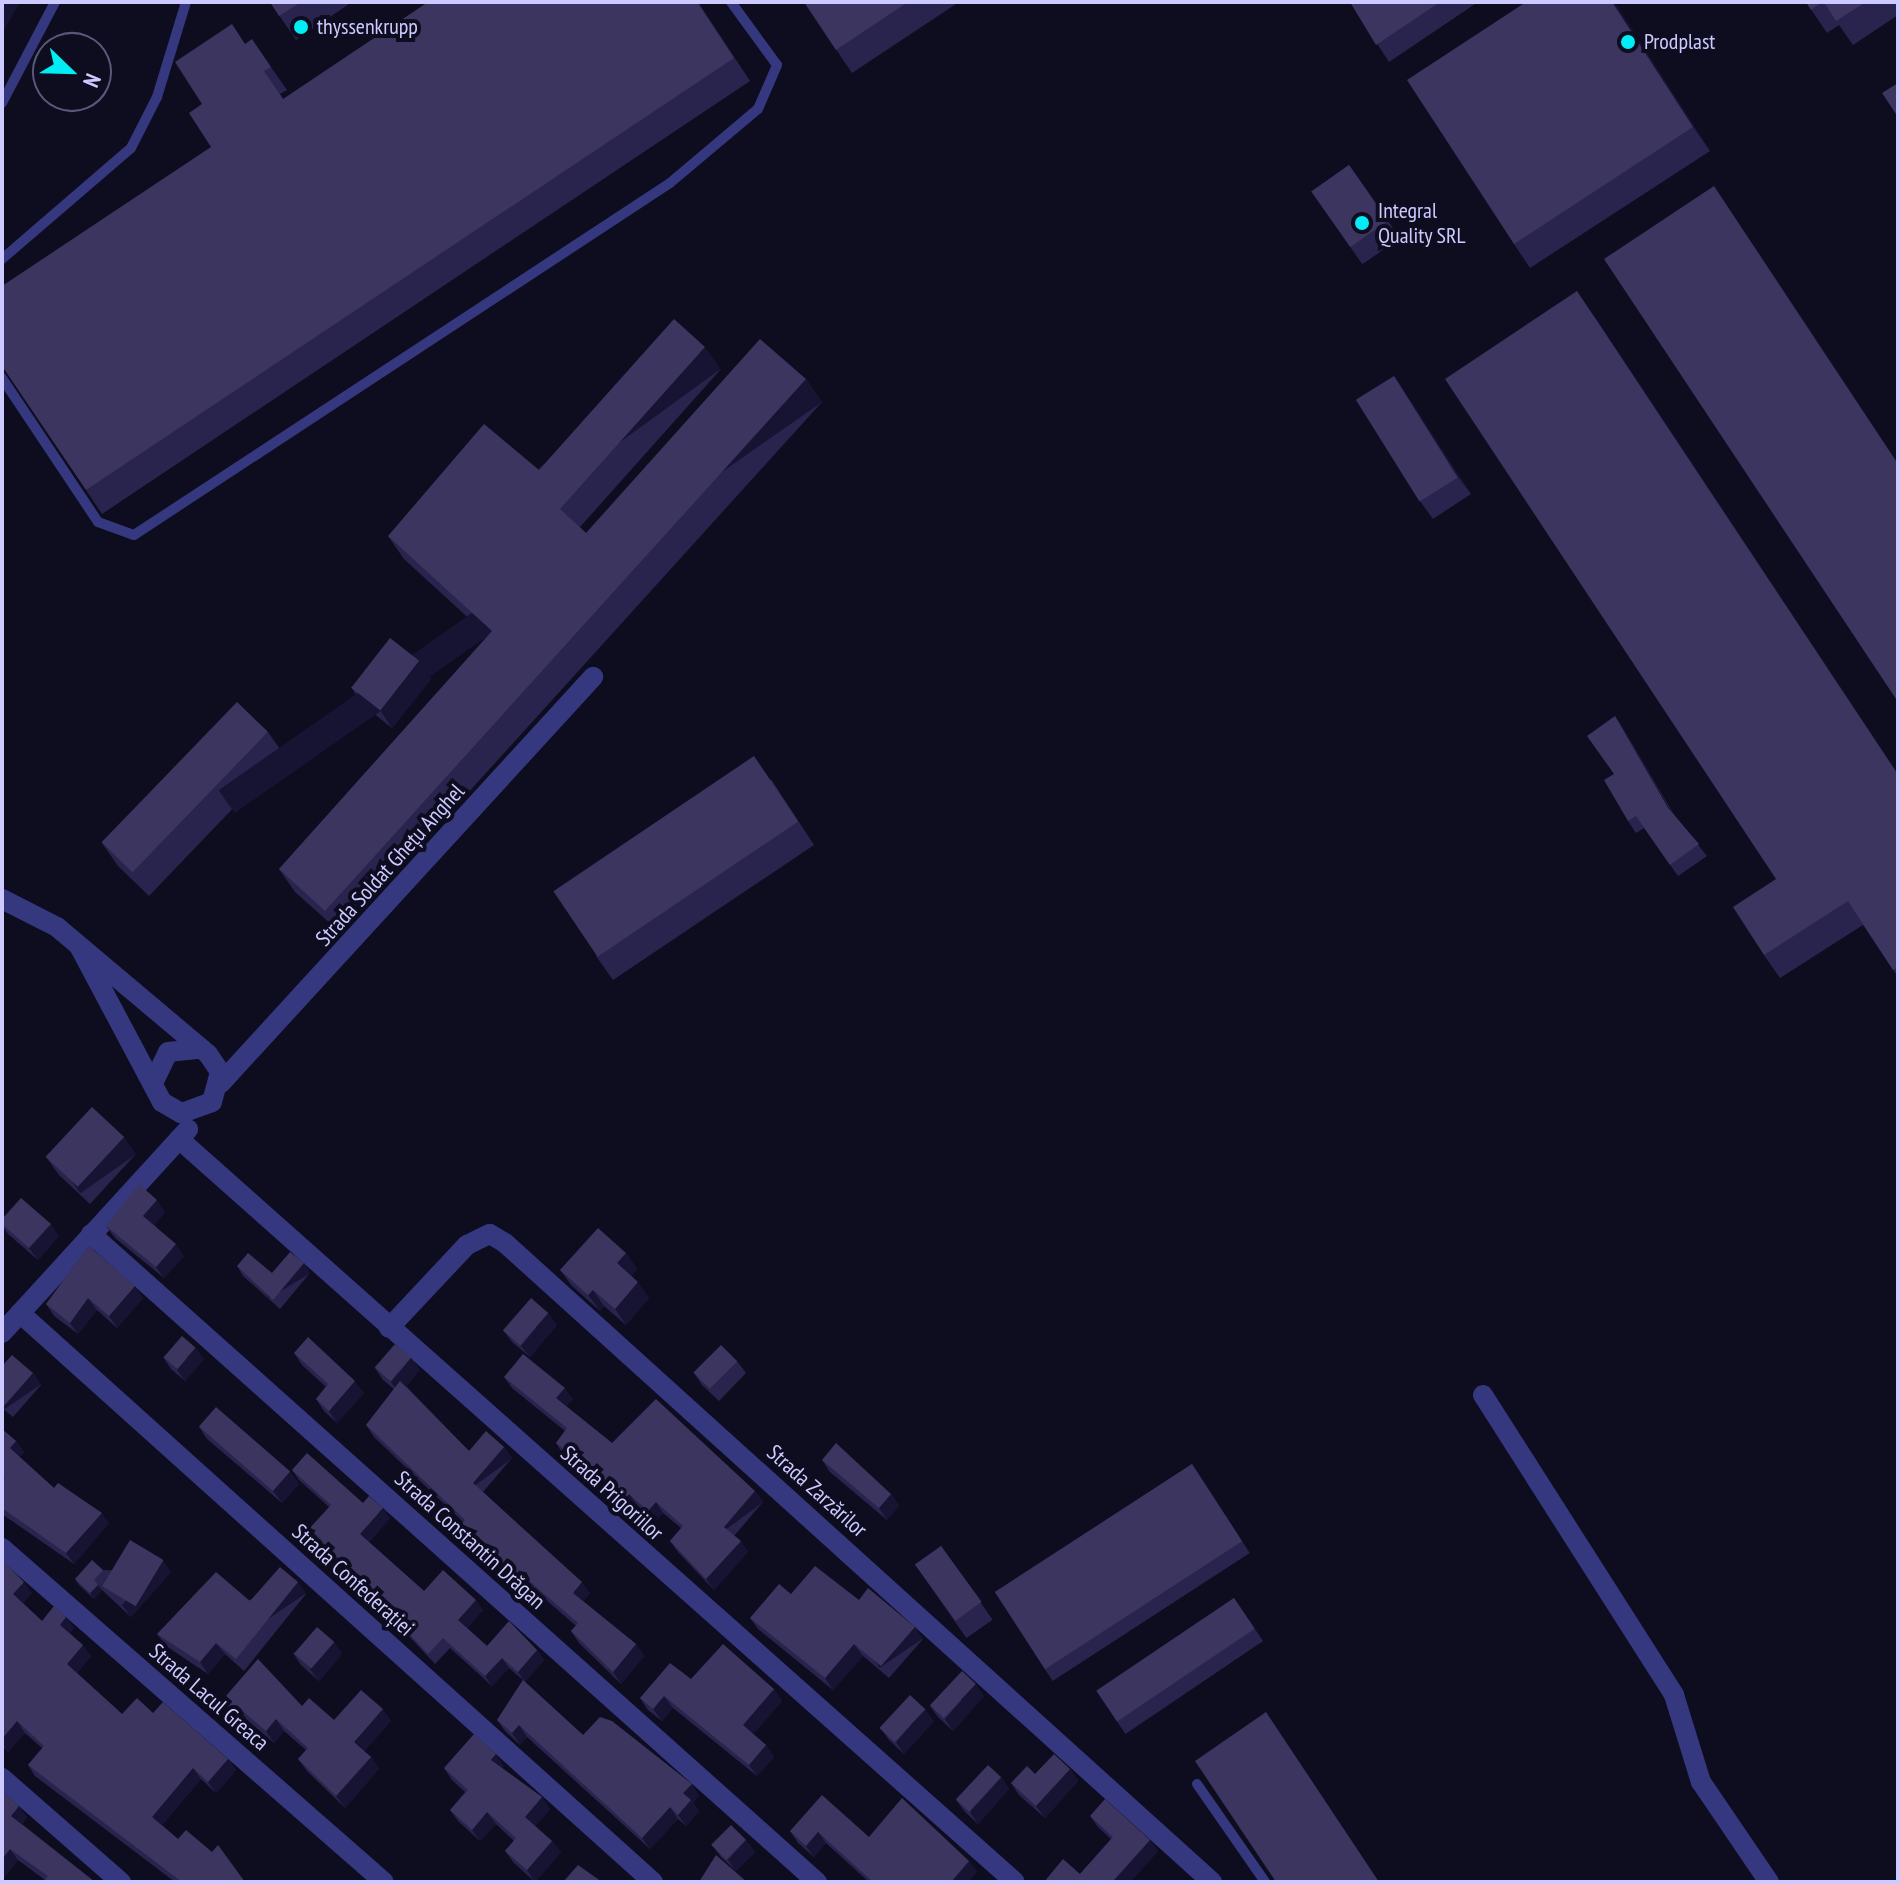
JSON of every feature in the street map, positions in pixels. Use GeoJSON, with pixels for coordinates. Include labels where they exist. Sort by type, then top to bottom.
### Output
{"type":"FeatureCollection","features":[{"type":"Feature","properties":{"kind":"street","name":"Strada Soldat Ghețu Anghel"},"geometry":{"type":"LineString","coordinates":[[221,1083],[593,677]]}},
{"type":"Feature","properties":{"kind":"street"},"geometry":{"type":"LineString","coordinates":[[2,899],[22,907],[80,948],[215,1062],[221,1083],[179,1139],[2,1333]]}},
{"type":"Feature","properties":{"kind":"street"},"geometry":{"type":"LineString","coordinates":[[2,916],[22,907]]}},
{"type":"Feature","properties":{"kind":"street"},"geometry":{"type":"LineString","coordinates":[[80,948],[171,1109],[179,1139]]}},
{"type":"Feature","properties":{"kind":"street"},"geometry":{"type":"LineString","coordinates":[[154,1081],[168,1052],[199,1049]]}},
{"type":"Feature","properties":{"kind":"street"},"geometry":{"type":"LineString","coordinates":[[171,1109],[203,1110]]}},
{"type":"Feature","properties":{"kind":"street","name":"Strada Prigoriilor"},"geometry":{"type":"LineString","coordinates":[[179,1139],[1015,1882]]}},
{"type":"Feature","properties":{"kind":"street","name":"Strada Constantin Drăgan"},"geometry":{"type":"LineString","coordinates":[[91,1234],[817,1882]]}},
{"type":"Feature","properties":{"kind":"street","name":"Strada Zarzărilor"},"geometry":{"type":"LineString","coordinates":[[389,1328],[467,1245],[490,1234],[505,1243],[1212,1882]]}},
{"type":"Feature","properties":{"kind":"street","name":"Strada Confederației"},"geometry":{"type":"LineString","coordinates":[[20,1313],[653,1882]]}},
{"type":"Feature","properties":{"kind":"street"},"geometry":{"type":"LineString","coordinates":[[1483,1395],[1674,1695],[1701,1782],[1769,1882]]}},
{"type":"Feature","properties":{"kind":"street","name":"Strada Lacul Greaca"},"geometry":{"type":"LineString","coordinates":[[2,1548],[384,1882]]}},
{"type":"Feature","properties":{"kind":"street"},"geometry":{"type":"LineString","coordinates":[[2,1778],[121,1882]]}},
{"type":"Feature","properties":{"kind":"lane"},"geometry":{"type":"LineString","coordinates":[[2,103],[55,2]]}},
{"type":"Feature","properties":{"kind":"lane"},"geometry":{"type":"LineString","coordinates":[[2,259],[131,148],[157,97],[186,2]]}},
{"type":"Feature","properties":{"kind":"lane"},"geometry":{"type":"LineString","coordinates":[[2,378],[98,522],[134,535],[670,183],[758,109],[777,65],[731,2]]}},
{"type":"Feature","properties":{"kind":"lane"},"geometry":{"type":"LineString","coordinates":[[1197,1784],[1265,1882]]}},
{"type":"Feature","properties":{"kind":"building"},"geometry":{"type":"Polygon","coordinates":[[[270,2],[301,2],[279,16],[270,2]]]}},
{"type":"Feature","properties":{"kind":"building"},"geometry":{"type":"Polygon","coordinates":[[[428,2],[697,2],[734,58],[86,490],[2,366],[2,286],[211,147],[189,113],[202,104],[175,62],[232,24],[245,44],[252,39],[271,67],[264,71],[283,99],[428,2]]]}},
{"type":"Feature","properties":{"kind":"building"},"geometry":{"type":"Polygon","coordinates":[[[804,2],[908,2],[836,50],[804,2]]]}},
{"type":"Feature","properties":{"kind":"building"},"geometry":{"type":"Polygon","coordinates":[[[1350,2],[1440,2],[1376,45],[1350,2]]]}},
{"type":"Feature","properties":{"kind":"building"},"geometry":{"type":"Polygon","coordinates":[[[1526,2],[1612,2],[1693,127],[1514,244],[1407,80],[1526,2]]]}},
{"type":"Feature","properties":{"kind":"building"},"geometry":{"type":"Polygon","coordinates":[[[1806,2],[1822,2],[1811,10],[1806,2]]]}},
{"type":"Feature","properties":{"kind":"building"},"geometry":{"type":"Polygon","coordinates":[[[1824,2],[1866,2],[1836,21],[1824,2]]]}},
{"type":"Feature","properties":{"kind":"building"},"geometry":{"type":"Polygon","coordinates":[[[1898,83],[1898,117],[1882,93],[1898,83]]]}},
{"type":"Feature","properties":{"kind":"building","name":"Integral Quality SRL"},"geometry":{"type":"Polygon","coordinates":[[[1349,165],[1388,221],[1350,247],[1311,191],[1349,165]]]}},
{"type":"Feature","properties":{"kind":"building"},"geometry":{"type":"Polygon","coordinates":[[[1714,186],[1898,464],[1898,702],[1604,259],[1714,186]]]}},
{"type":"Feature","properties":{"kind":"building"},"geometry":{"type":"Polygon","coordinates":[[[1577,291],[1898,775],[1898,967],[1893,970],[1848,901],[1764,955],[1733,907],[1776,879],[1445,379],[1577,291]]]}},
{"type":"Feature","properties":{"kind":"building"},"geometry":{"type":"Polygon","coordinates":[[[674,319],[705,347],[560,509],[586,533],[760,339],[806,379],[325,911],[279,869],[492,631],[388,536],[484,424],[539,470],[674,319]]]}},
{"type":"Feature","properties":{"kind":"building"},"geometry":{"type":"Polygon","coordinates":[[[1394,376],[1458,478],[1419,502],[1356,400],[1394,376]]]}},
{"type":"Feature","properties":{"kind":"building"},"geometry":{"type":"Polygon","coordinates":[[[390,638],[419,661],[380,710],[351,688],[390,638]]]}},
{"type":"Feature","properties":{"kind":"building"},"geometry":{"type":"Polygon","coordinates":[[[237,702],[268,732],[132,872],[102,842],[237,702]]]}},
{"type":"Feature","properties":{"kind":"building"},"geometry":{"type":"Polygon","coordinates":[[[1615,716],[1668,808],[1699,844],[1670,865],[1636,816],[1628,821],[1604,780],[1614,774],[1587,736],[1615,716]]]}},
{"type":"Feature","properties":{"kind":"building"},"geometry":{"type":"Polygon","coordinates":[[[754,756],[798,821],[598,957],[553,891],[754,756]]]}},
{"type":"Feature","properties":{"kind":"building"},"geometry":{"type":"Polygon","coordinates":[[[92,1107],[124,1137],[78,1187],[46,1157],[92,1107]]]}},
{"type":"Feature","properties":{"kind":"building"},"geometry":{"type":"Polygon","coordinates":[[[139,1184],[157,1200],[143,1216],[176,1244],[156,1267],[106,1226],[139,1184]]]}},
{"type":"Feature","properties":{"kind":"building"},"geometry":{"type":"Polygon","coordinates":[[[21,1198],[51,1224],[29,1248],[2,1224],[2,1219],[21,1198]]]}},
{"type":"Feature","properties":{"kind":"building"},"geometry":{"type":"Polygon","coordinates":[[[598,1228],[626,1253],[617,1263],[638,1282],[615,1309],[593,1290],[588,1295],[560,1270],[598,1228]]]}},
{"type":"Feature","properties":{"kind":"building"},"geometry":{"type":"Polygon","coordinates":[[[89,1246],[135,1286],[109,1316],[88,1298],[70,1323],[46,1304],[89,1246]]]}},
{"type":"Feature","properties":{"kind":"building"},"geometry":{"type":"Polygon","coordinates":[[[290,1252],[304,1263],[273,1300],[237,1266],[248,1253],[272,1273],[290,1252]]]}},
{"type":"Feature","properties":{"kind":"building"},"geometry":{"type":"Polygon","coordinates":[[[531,1298],[548,1313],[520,1346],[503,1330],[531,1298]]]}},
{"type":"Feature","properties":{"kind":"building"},"geometry":{"type":"Polygon","coordinates":[[[182,1336],[196,1348],[177,1369],[164,1357],[182,1336]]]}},
{"type":"Feature","properties":{"kind":"building"},"geometry":{"type":"Polygon","coordinates":[[[308,1337],[355,1381],[329,1411],[316,1399],[328,1384],[294,1353],[308,1337]]]}},
{"type":"Feature","properties":{"kind":"building"},"geometry":{"type":"Polygon","coordinates":[[[395,1344],[411,1358],[391,1381],[375,1367],[395,1344]]]}},
{"type":"Feature","properties":{"kind":"building"},"geometry":{"type":"Polygon","coordinates":[[[721,1345],[737,1361],[710,1389],[693,1373],[721,1345]]]}},
{"type":"Feature","properties":{"kind":"building"},"geometry":{"type":"Polygon","coordinates":[[[523,1354],[565,1388],[556,1398],[612,1443],[656,1399],[755,1491],[724,1527],[741,1541],[706,1579],[670,1541],[683,1526],[656,1502],[648,1511],[629,1494],[618,1507],[603,1493],[609,1486],[556,1443],[567,1428],[504,1377],[523,1354]]]}},
{"type":"Feature","properties":{"kind":"building"},"geometry":{"type":"Polygon","coordinates":[[[12,1355],[33,1373],[4,1406],[2,1366],[12,1355]]]}},
{"type":"Feature","properties":{"kind":"building"},"geometry":{"type":"Polygon","coordinates":[[[400,1381],[469,1451],[486,1431],[504,1447],[473,1483],[582,1582],[573,1593],[636,1644],[613,1672],[571,1631],[578,1623],[528,1580],[520,1590],[456,1530],[465,1520],[366,1425],[400,1381]]]}},
{"type":"Feature","properties":{"kind":"building"},"geometry":{"type":"Polygon","coordinates":[[[216,1407],[290,1471],[273,1491],[199,1427],[216,1407]]]}},
{"type":"Feature","properties":{"kind":"building"},"geometry":{"type":"Polygon","coordinates":[[[2,1429],[16,1441],[10,1448],[54,1488],[58,1483],[102,1513],[66,1553],[2,1508],[2,1482],[5,1479],[2,1477],[2,1429]]]}},
{"type":"Feature","properties":{"kind":"building"},"geometry":{"type":"Polygon","coordinates":[[[836,1443],[891,1494],[879,1508],[822,1460],[836,1443]]]}},
{"type":"Feature","properties":{"kind":"building"},"geometry":{"type":"Polygon","coordinates":[[[307,1453],[363,1503],[369,1496],[383,1508],[360,1534],[424,1591],[443,1570],[476,1600],[458,1620],[487,1646],[509,1621],[537,1650],[518,1672],[502,1658],[485,1676],[443,1638],[428,1654],[310,1528],[331,1505],[292,1470],[307,1453]]]}},
{"type":"Feature","properties":{"kind":"building"},"geometry":{"type":"Polygon","coordinates":[[[1192,1464],[1242,1541],[1045,1669],[995,1592],[1192,1464]]]}},
{"type":"Feature","properties":{"kind":"building"},"geometry":{"type":"Polygon","coordinates":[[[130,1540],[163,1560],[136,1606],[102,1586],[130,1540]]]}},
{"type":"Feature","properties":{"kind":"building"},"geometry":{"type":"Polygon","coordinates":[[[941,1546],[982,1602],[956,1621],[915,1565],[941,1546]]]}},
{"type":"Feature","properties":{"kind":"building"},"geometry":{"type":"Polygon","coordinates":[[[2,1560],[24,1582],[13,1594],[42,1621],[54,1606],[66,1617],[60,1625],[83,1645],[67,1664],[122,1714],[137,1698],[153,1713],[163,1702],[228,1759],[208,1782],[193,1768],[152,1817],[178,1839],[186,1830],[212,1852],[218,1845],[245,1882],[182,1882],[28,1765],[44,1746],[17,1721],[2,1739],[2,1560]]]}},
{"type":"Feature","properties":{"kind":"building"},"geometry":{"type":"Polygon","coordinates":[[[92,1560],[103,1570],[94,1580],[98,1585],[90,1593],[75,1579],[92,1560]]]}},
{"type":"Feature","properties":{"kind":"building"},"geometry":{"type":"Polygon","coordinates":[[[815,1566],[859,1600],[868,1588],[915,1627],[881,1666],[854,1644],[825,1678],[750,1618],[779,1584],[791,1594],[815,1566]]]}},
{"type":"Feature","properties":{"kind":"building"},"geometry":{"type":"Polygon","coordinates":[[[280,1567],[298,1582],[236,1659],[216,1643],[200,1662],[157,1634],[216,1572],[250,1601],[280,1567]]]}},
{"type":"Feature","properties":{"kind":"building"},"geometry":{"type":"Polygon","coordinates":[[[1234,1598],[1255,1629],[1117,1722],[1096,1691],[1234,1598]]]}},
{"type":"Feature","properties":{"kind":"building"},"geometry":{"type":"Polygon","coordinates":[[[317,1627],[334,1642],[311,1669],[294,1653],[317,1627]]]}},
{"type":"Feature","properties":{"kind":"building"},"geometry":{"type":"Polygon","coordinates":[[[723,1644],[774,1689],[743,1725],[766,1745],[749,1765],[664,1696],[653,1709],[640,1698],[670,1663],[691,1679],[723,1644]]]}},
{"type":"Feature","properties":{"kind":"building"},"geometry":{"type":"Polygon","coordinates":[[[258,1659],[302,1706],[309,1698],[334,1720],[361,1690],[383,1709],[354,1742],[371,1757],[336,1796],[298,1759],[308,1748],[276,1719],[266,1731],[240,1709],[233,1717],[219,1704],[258,1659]]]}},
{"type":"Feature","properties":{"kind":"building"},"geometry":{"type":"Polygon","coordinates":[[[962,1671],[976,1684],[944,1718],[930,1705],[962,1671]]]}},
{"type":"Feature","properties":{"kind":"building"},"geometry":{"type":"Polygon","coordinates":[[[523,1680],[583,1735],[600,1717],[612,1721],[692,1784],[683,1793],[691,1800],[678,1815],[670,1807],[642,1838],[519,1725],[512,1733],[497,1720],[523,1680]]]}},
{"type":"Feature","properties":{"kind":"building"},"geometry":{"type":"Polygon","coordinates":[[[910,1695],[925,1709],[895,1742],[879,1728],[910,1695]]]}},
{"type":"Feature","properties":{"kind":"building"},"geometry":{"type":"Polygon","coordinates":[[[1266,1712],[1379,1882],[1276,1882],[1195,1761],[1266,1712]]]}},
{"type":"Feature","properties":{"kind":"building"},"geometry":{"type":"Polygon","coordinates":[[[474,1734],[496,1754],[491,1760],[542,1797],[525,1817],[552,1841],[527,1870],[505,1851],[516,1838],[487,1812],[472,1830],[450,1810],[468,1790],[444,1768],[474,1734]]]}},
{"type":"Feature","properties":{"kind":"building"},"geometry":{"type":"Polygon","coordinates":[[[1054,1754],[1070,1769],[1036,1806],[1011,1783],[1027,1766],[1035,1774],[1054,1754]]]}},
{"type":"Feature","properties":{"kind":"building"},"geometry":{"type":"Polygon","coordinates":[[[988,1765],[1001,1777],[969,1812],[956,1799],[988,1765]]]}},
{"type":"Feature","properties":{"kind":"building"},"geometry":{"type":"Polygon","coordinates":[[[2,1791],[19,1806],[11,1816],[95,1882],[43,1882],[48,1876],[10,1849],[2,1859],[2,1791]]]}},
{"type":"Feature","properties":{"kind":"building"},"geometry":{"type":"Polygon","coordinates":[[[822,1795],[869,1837],[902,1798],[969,1861],[951,1882],[873,1882],[818,1832],[806,1846],[790,1831],[822,1795]]]}},
{"type":"Feature","properties":{"kind":"building"},"geometry":{"type":"Polygon","coordinates":[[[1105,1799],[1150,1840],[1115,1882],[1044,1882],[1063,1859],[1080,1874],[1113,1837],[1090,1816],[1105,1799]]]}},
{"type":"Feature","properties":{"kind":"building"},"geometry":{"type":"Polygon","coordinates":[[[731,1825],[746,1840],[726,1860],[711,1845],[731,1825]]]}},
{"type":"Feature","properties":{"kind":"building"},"geometry":{"type":"Polygon","coordinates":[[[716,1855],[747,1882],[699,1882],[716,1855]]]}},
{"type":"Feature","properties":{"kind":"building"},"geometry":{"type":"Polygon","coordinates":[[[578,1865],[602,1882],[563,1882],[578,1865]]]}},
{"type":"Feature","properties":{"kind":"place","name":"thyssenkrupp"},"geometry":{"type":"Point","coordinates":[301,27]}},
{"type":"Feature","properties":{"kind":"place","name":"Prodplast"},"geometry":{"type":"Point","coordinates":[1628,42]}},
{"type":"Feature","properties":{"kind":"place","name":"Integral Quality SRL"},"geometry":{"type":"Point","coordinates":[1362,223]}}]}
